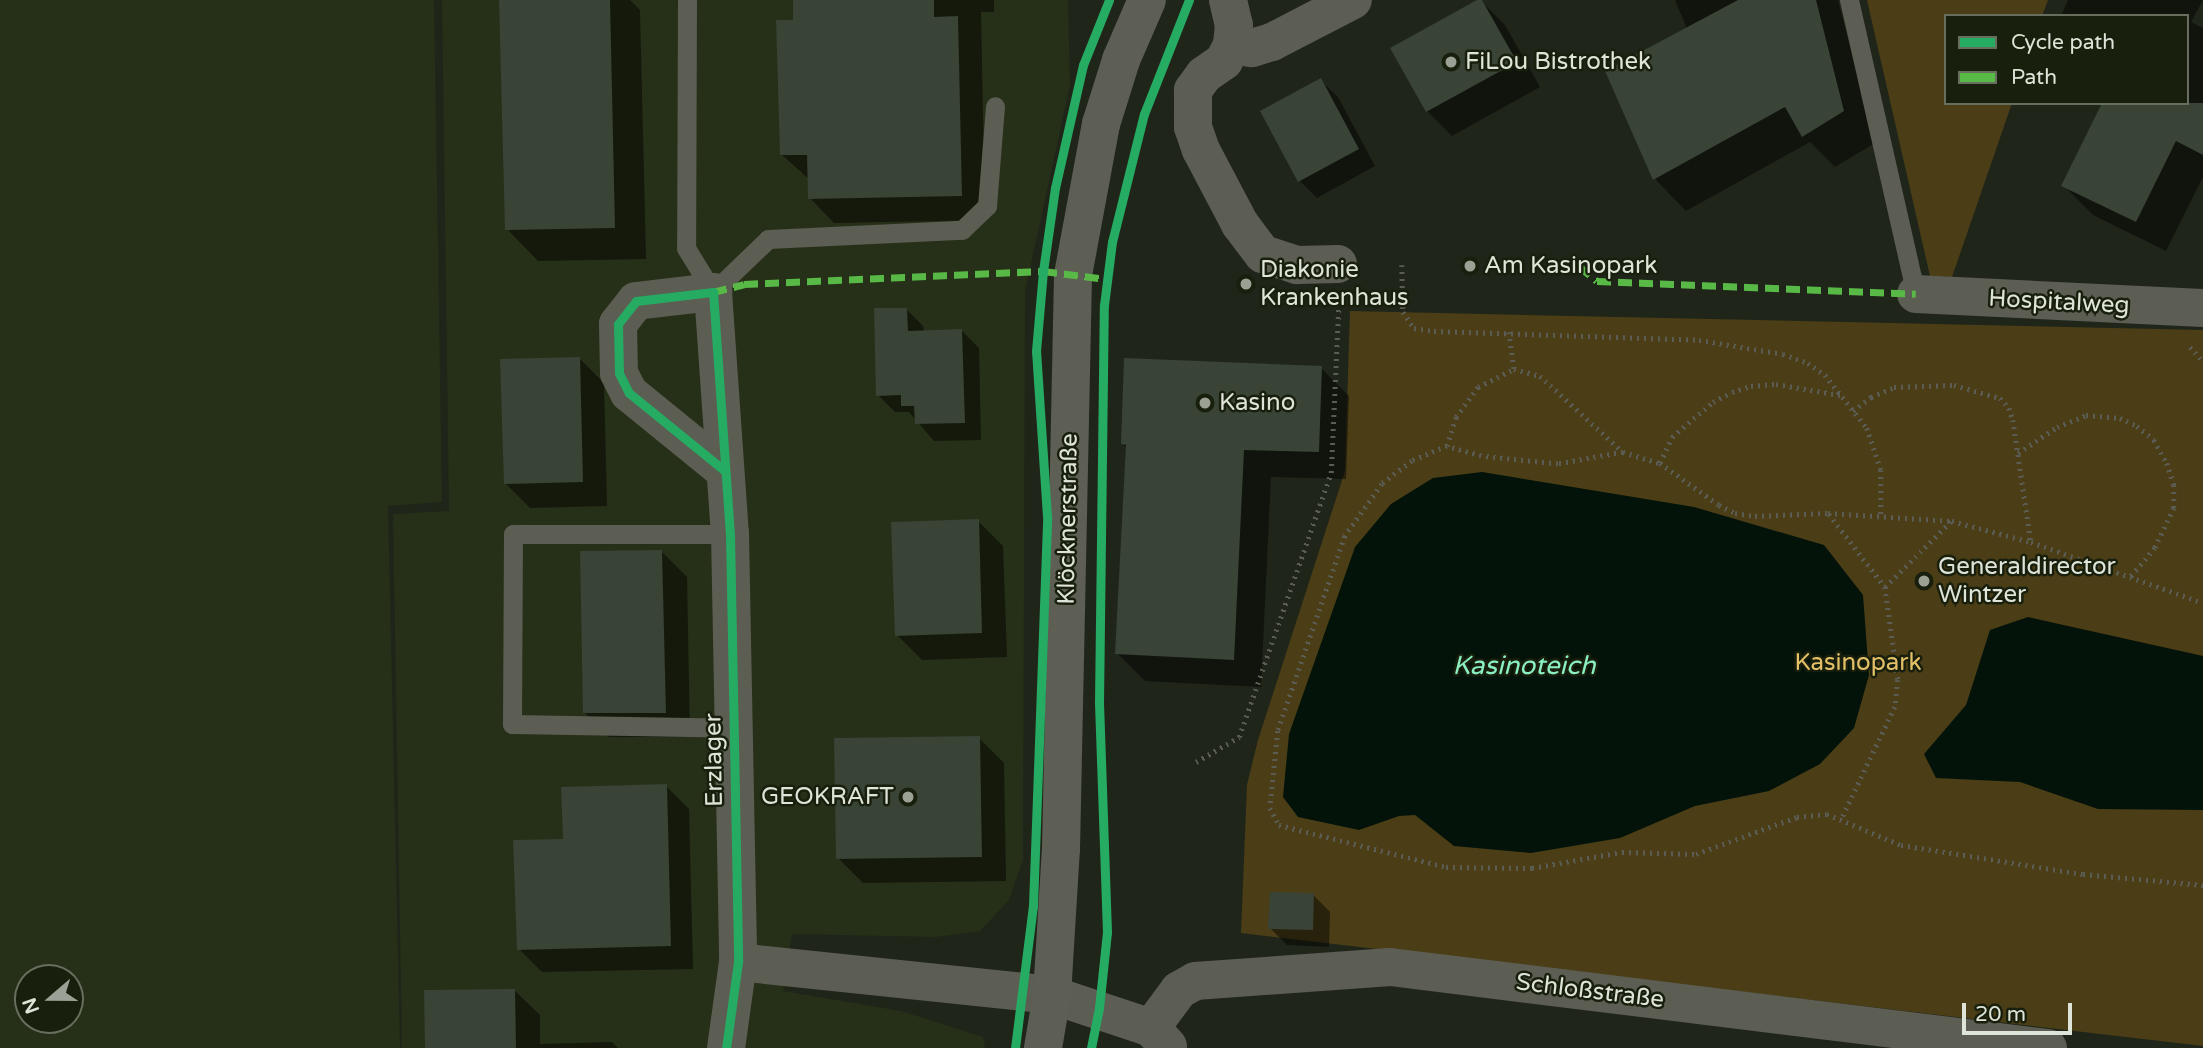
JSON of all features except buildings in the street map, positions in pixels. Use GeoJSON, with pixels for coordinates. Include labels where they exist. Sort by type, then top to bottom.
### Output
{"type":"FeatureCollection","features":[{"type":"Feature","properties":{"kind":"main road","name":"Klöcknerstraße"},"geometry":{"type":"LineString","coordinates":[[1043,1048],[1052,995],[1061,849],[1073,275],[1101,124],[1121,60],[1147,0]]}},
{"type":"Feature","properties":{"kind":"street"},"geometry":{"type":"LineString","coordinates":[[1228,0],[1234,26],[1232,45],[1224,61],[1203,75],[1194,90],[1193,127],[1201,150],[1245,232],[1263,254],[1297,265],[1338,264]]}},
{"type":"Feature","properties":{"kind":"street"},"geometry":{"type":"LineString","coordinates":[[1232,45],[1252,48],[1272,42],[1353,0]]}},
{"type":"Feature","properties":{"kind":"street"},"geometry":{"type":"LineString","coordinates":[[713,292],[636,301],[618,324],[619,373],[629,393],[725,471]]}},
{"type":"Feature","properties":{"kind":"street","name":"Erzlager"},"geometry":{"type":"LineString","coordinates":[[713,292],[730,534],[738,962],[726,1048]]}},
{"type":"Feature","properties":{"kind":"street","name":"Hospitalweg"},"geometry":{"type":"LineString","coordinates":[[1916,294],[2203,307]]}},
{"type":"Feature","properties":{"kind":"street"},"geometry":{"type":"LineString","coordinates":[[738,962],[1052,995],[1160,1038]]}},
{"type":"Feature","properties":{"kind":"street","name":"Schloßstraße"},"geometry":{"type":"LineString","coordinates":[[1160,1038],[1179,990],[1195,981],[1390,967],[2048,1048]]}},
{"type":"Feature","properties":{"kind":"lane"},"geometry":{"type":"LineString","coordinates":[[687,0],[686,248],[713,292],[768,239],[962,230],[987,206],[995,106]]}},
{"type":"Feature","properties":{"kind":"lane"},"geometry":{"type":"LineString","coordinates":[[1849,0],[1916,294]]}},
{"type":"Feature","properties":{"kind":"lane"},"geometry":{"type":"LineString","coordinates":[[730,534],[513,534],[512,724],[733,728]]}},
{"type":"Feature","properties":{"kind":"path"},"geometry":{"type":"LineString","coordinates":[[1196,762],[1239,737],[1331,473],[1339,339],[1338,264]]}},
{"type":"Feature","properties":{"kind":"path"},"geometry":{"type":"LineString","coordinates":[[1402,265],[1404,312],[1414,328],[1699,340],[1783,354],[1808,363],[1825,374],[1867,428],[1881,470],[1881,516]]}},
{"type":"Feature","properties":{"kind":"path"},"geometry":{"type":"LineString","coordinates":[[1509,332],[1514,369]]}},
{"type":"Feature","properties":{"kind":"path"},"geometry":{"type":"LineString","coordinates":[[1447,446],[1456,417],[1478,387],[1514,369],[1540,376],[1623,452],[1660,463],[1719,505],[1735,513],[1755,516],[1828,513],[1952,521],[2031,542],[2203,603]]}},
{"type":"Feature","properties":{"kind":"path"},"geometry":{"type":"LineString","coordinates":[[1660,463],[1671,437],[1703,409],[1732,393],[1751,386],[1776,384],[1841,395]]}},
{"type":"Feature","properties":{"kind":"path"},"geometry":{"type":"LineString","coordinates":[[1853,411],[1871,397],[1894,387],[1954,386],[2000,398],[2009,408],[2031,542]]}},
{"type":"Feature","properties":{"kind":"path"},"geometry":{"type":"LineString","coordinates":[[2018,453],[2057,426],[2086,415],[2119,418],[2154,440],[2167,463],[2174,485],[2174,508],[2155,548],[2131,577]]}},
{"type":"Feature","properties":{"kind":"path"},"geometry":{"type":"LineString","coordinates":[[1623,452],[1558,464],[1481,457],[1447,446],[1412,461],[1382,484],[1345,536],[1278,731],[1270,808],[1279,825],[1446,867],[1532,868],[1622,852],[1696,854],[1797,817],[1827,814],[1842,818],[1901,845],[2082,874],[2203,885]]}},
{"type":"Feature","properties":{"kind":"path"},"geometry":{"type":"LineString","coordinates":[[1828,513],[1885,587],[1898,680],[1895,708],[1842,818]]}},
{"type":"Feature","properties":{"kind":"path"},"geometry":{"type":"LineString","coordinates":[[1885,587],[1952,521]]}},
{"type":"Feature","properties":{"kind":"shaded area"},"geometry":{"type":"Polygon","coordinates":[[[0,0],[434,0],[442,502],[388,506],[400,1048],[0,1048],[0,0]]]}},
{"type":"Feature","properties":{"kind":"shaded area"},"geometry":{"type":"Polygon","coordinates":[[[442,0],[1068,0],[1070,85],[1025,291],[1023,860],[1009,900],[980,931],[936,937],[792,934],[783,991],[901,1011],[983,1037],[985,1048],[402,1048],[393,514],[449,511],[442,0]]]}},
{"type":"Feature","properties":{"kind":"green space"},"geometry":{"type":"Polygon","coordinates":[[[1867,0],[2048,0],[2043,14],[1944,14],[1944,105],[2011,105],[1952,277],[1930,276],[1867,0]]]}},
{"type":"Feature","properties":{"kind":"green space","name":"Kasinopark"},"geometry":{"type":"Polygon","coordinates":[[[1350,311],[2203,330],[2203,1046],[1241,933],[1247,785],[1258,740],[1345,471],[1350,311]]]}},
{"type":"Feature","properties":{"kind":"water","name":"Kasinoteich"},"geometry":{"type":"Polygon","coordinates":[[[1482,472],[1694,507],[1824,545],[1863,595],[1869,675],[1854,728],[1820,764],[1769,791],[1695,806],[1620,838],[1531,853],[1454,846],[1415,815],[1399,816],[1359,830],[1298,817],[1283,797],[1289,734],[1355,547],[1391,504],[1433,478],[1482,472]]]}},
{"type":"Feature","properties":{"kind":"water"},"geometry":{"type":"Polygon","coordinates":[[[2028,617],[2203,656],[2203,810],[2098,809],[2020,782],[1936,778],[1924,754],[1966,705],[1990,630],[2028,617]]]}},
{"type":"Feature","properties":{"kind":"marked path"},"geometry":{"type":"LineString","coordinates":[[1579,266],[1597,281],[1916,294]]}},
{"type":"Feature","properties":{"kind":"marked path"},"geometry":{"type":"LineString","coordinates":[[713,292],[744,284],[1043,271],[1107,279]]}},
{"type":"Feature","properties":{"kind":"cycle path"},"geometry":{"type":"LineString","coordinates":[[1015,1048],[1033,906],[1047,516],[1036,351],[1043,271],[1055,188],[1083,65],[1109,0]]}},
{"type":"Feature","properties":{"kind":"cycle path"},"geometry":{"type":"LineString","coordinates":[[1091,1048],[1099,1008],[1107,932],[1099,703],[1104,305],[1112,242],[1144,114],[1189,0]]}},
{"type":"Feature","properties":{"kind":"cycle path"},"geometry":{"type":"LineString","coordinates":[[725,471],[629,393],[619,373],[618,324],[636,301],[713,292],[730,534],[738,962],[726,1048]]}},
{"type":"Feature","properties":{"kind":"place","name":"FiLou Bistrothek"},"geometry":{"type":"Point","coordinates":[1451,62]}},
{"type":"Feature","properties":{"kind":"place","name":"Am Kasinopark"},"geometry":{"type":"Point","coordinates":[1470,266]}},
{"type":"Feature","properties":{"kind":"place","name":"Diakonie Krankenhaus"},"geometry":{"type":"Point","coordinates":[1246,284]}},
{"type":"Feature","properties":{"kind":"place","name":"Kasino"},"geometry":{"type":"Point","coordinates":[1205,403]}},
{"type":"Feature","properties":{"kind":"place","name":"Generaldirector Wintzer"},"geometry":{"type":"Point","coordinates":[1924,581]}},
{"type":"Feature","properties":{"kind":"place","name":"GEOKRAFT"},"geometry":{"type":"Point","coordinates":[908,797]}}]}
